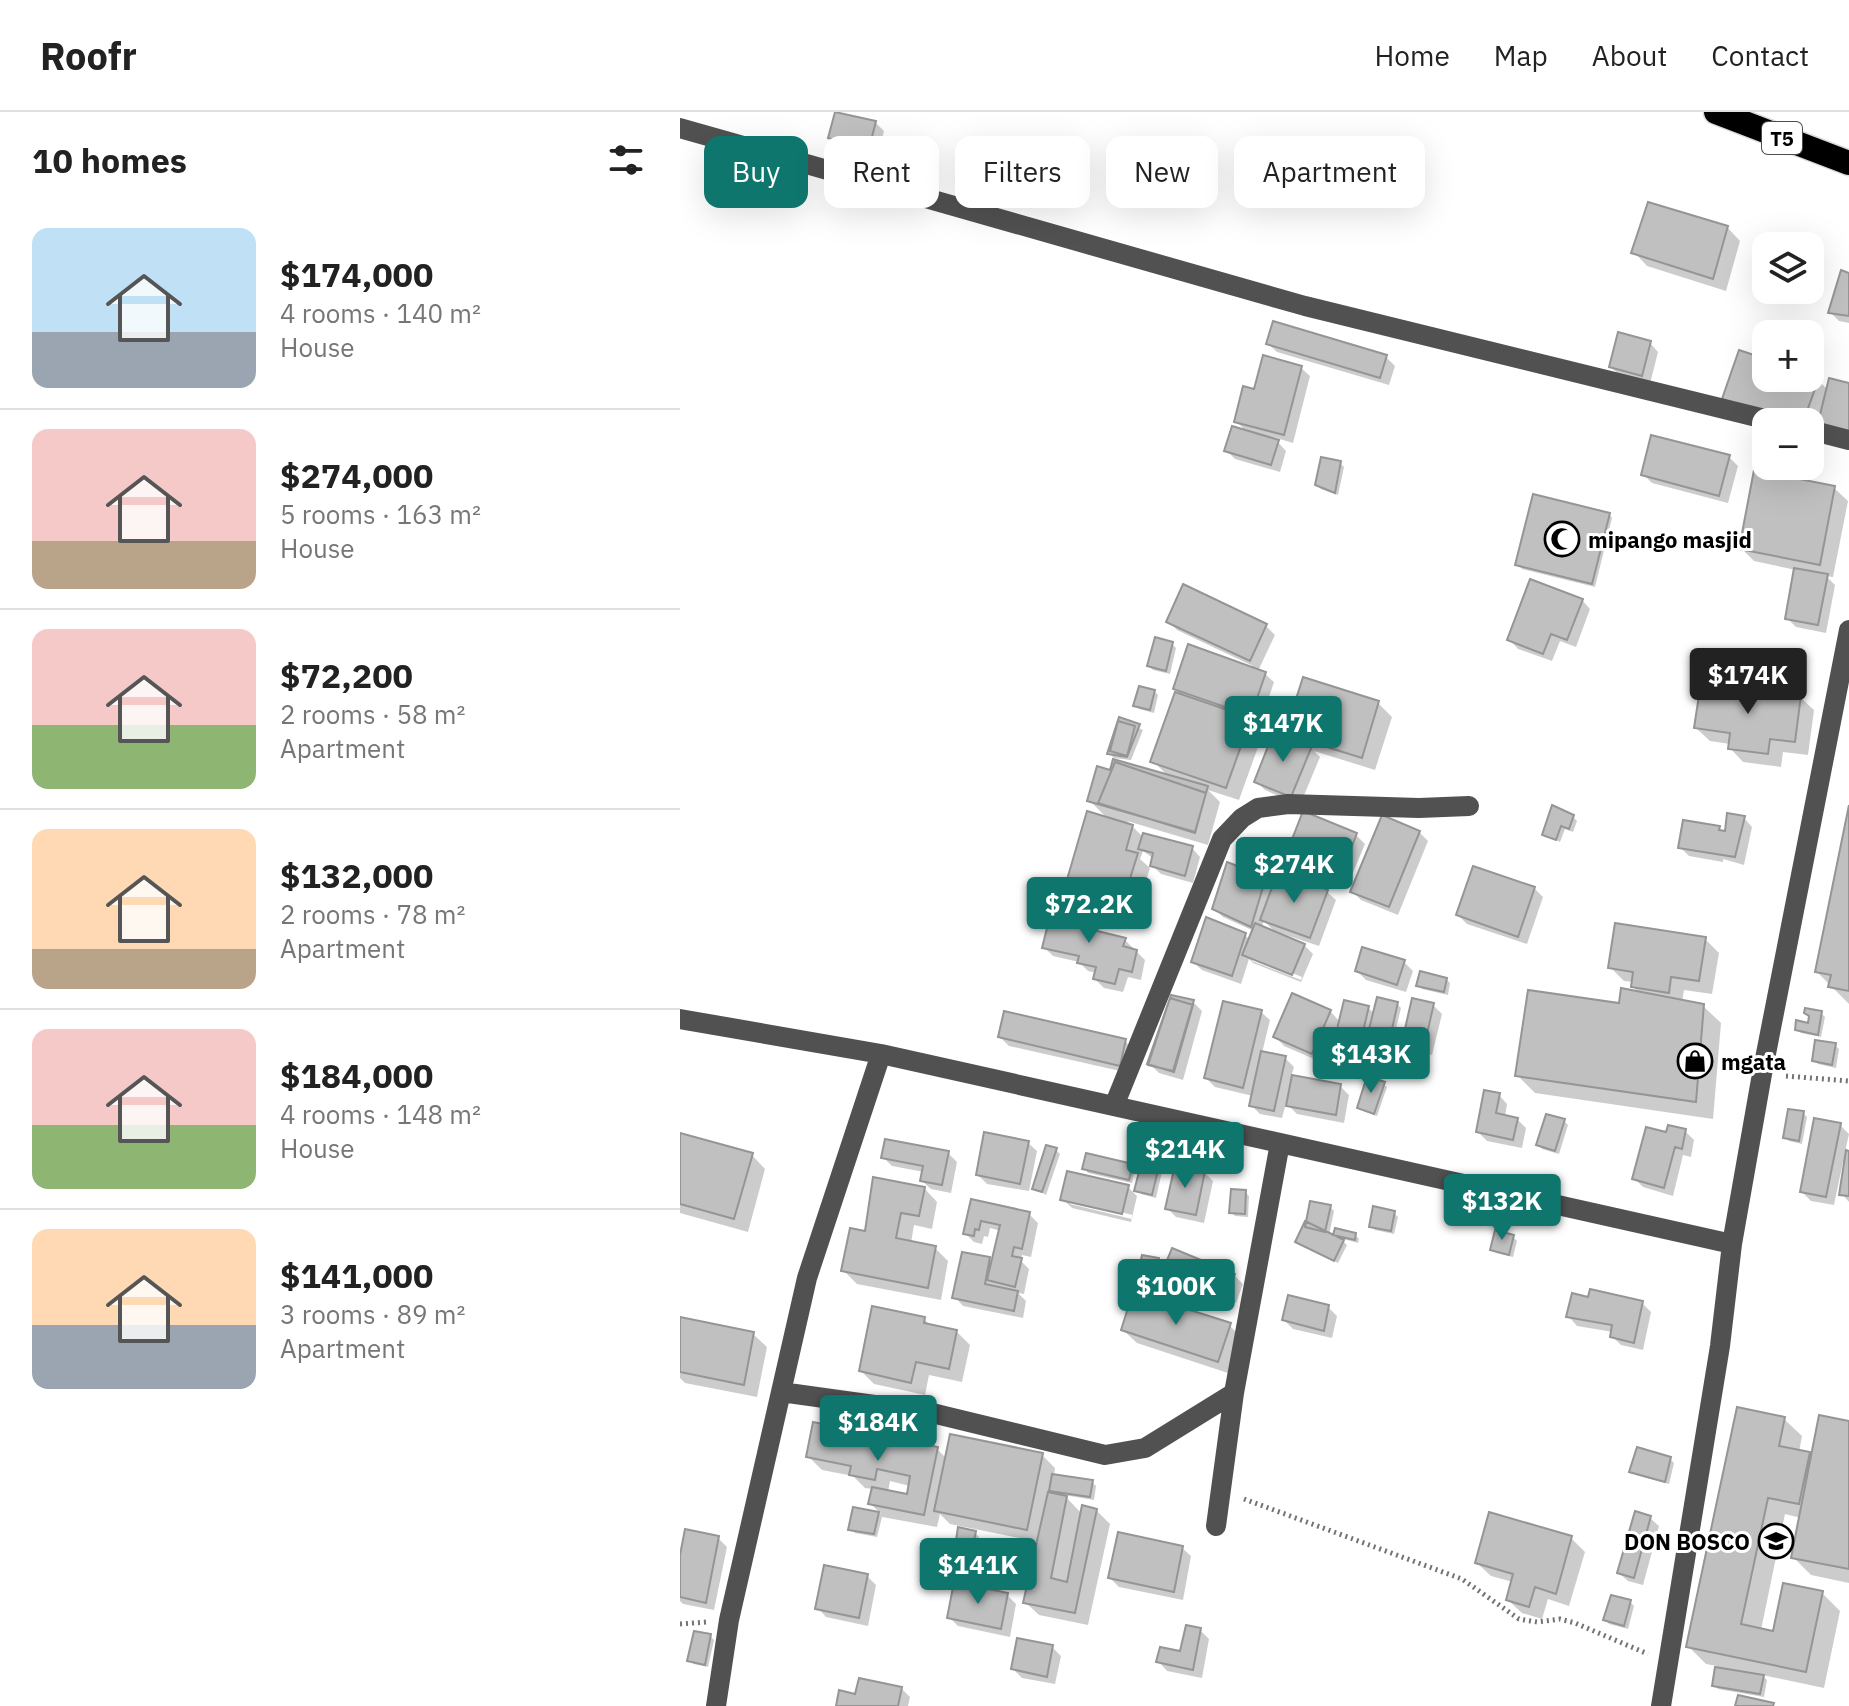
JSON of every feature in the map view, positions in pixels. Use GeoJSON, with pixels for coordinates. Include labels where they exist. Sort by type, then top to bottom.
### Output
{"type":"FeatureCollection","features":[{"type":"Feature","properties":{"kind":"highway","name":"T5"},"geometry":{"type":"LineString","coordinates":[[1716,112],[1849,163]]}},
{"type":"Feature","properties":{"kind":"street"},"geometry":{"type":"LineString","coordinates":[[680,128],[1305,306],[1752,416]]}},
{"type":"Feature","properties":{"kind":"street"},"geometry":{"type":"LineString","coordinates":[[1824,434],[1849,440]]}},
{"type":"Feature","properties":{"kind":"street"},"geometry":{"type":"LineString","coordinates":[[1661,1706],[1720,1346],[1732,1244],[1849,630]]}},
{"type":"Feature","properties":{"kind":"street"},"geometry":{"type":"LineString","coordinates":[[1114,1106],[1222,839],[1242,818],[1258,808],[1288,804],[1419,808],[1469,806]]}},
{"type":"Feature","properties":{"kind":"street"},"geometry":{"type":"LineString","coordinates":[[680,1019],[881,1054],[1732,1244]]}},
{"type":"Feature","properties":{"kind":"street"},"geometry":{"type":"LineString","coordinates":[[716,1706],[729,1620],[807,1278],[881,1054]]}},
{"type":"Feature","properties":{"kind":"street"},"geometry":{"type":"LineString","coordinates":[[1216,1526],[1234,1393],[1280,1143]]}},
{"type":"Feature","properties":{"kind":"street"},"geometry":{"type":"LineString","coordinates":[[781,1392],[932,1413],[1105,1455],[1145,1448],[1234,1393]]}},
{"type":"Feature","properties":{"kind":"path"},"geometry":{"type":"LineString","coordinates":[[1762,1074],[1849,1081]]}},
{"type":"Feature","properties":{"kind":"path"},"geometry":{"type":"LineString","coordinates":[[1221,1490],[1462,1579],[1519,1619],[1537,1622],[1560,1619],[1575,1623],[1668,1663]]}},
{"type":"Feature","properties":{"kind":"building"},"geometry":{"type":"Polygon","coordinates":[[[835,112],[876,121],[872,136],[829,136],[835,112]]]}},
{"type":"Feature","properties":{"kind":"building"},"geometry":{"type":"Polygon","coordinates":[[[1648,202],[1728,226],[1713,279],[1631,253],[1648,202]]]}},
{"type":"Feature","properties":{"kind":"building"},"geometry":{"type":"Polygon","coordinates":[[[1841,270],[1849,273],[1849,316],[1828,313],[1841,270]]]}},
{"type":"Feature","properties":{"kind":"building"},"geometry":{"type":"Polygon","coordinates":[[[1273,321],[1387,355],[1380,378],[1266,344],[1273,321]]]}},
{"type":"Feature","properties":{"kind":"building"},"geometry":{"type":"Polygon","coordinates":[[[1618,332],[1651,341],[1642,376],[1609,367],[1618,332]]]}},
{"type":"Feature","properties":{"kind":"building"},"geometry":{"type":"Polygon","coordinates":[[[1739,350],[1752,354],[1752,392],[1814,392],[1808,408],[1752,410],[1722,399],[1739,350]]]}},
{"type":"Feature","properties":{"kind":"building"},"geometry":{"type":"Polygon","coordinates":[[[1263,355],[1302,366],[1284,435],[1234,422],[1243,386],[1254,389],[1263,355]]]}},
{"type":"Feature","properties":{"kind":"building"},"geometry":{"type":"Polygon","coordinates":[[[1829,378],[1849,383],[1849,435],[1824,429],[1822,408],[1829,378]]]}},
{"type":"Feature","properties":{"kind":"building"},"geometry":{"type":"Polygon","coordinates":[[[1232,426],[1279,440],[1271,465],[1224,451],[1232,426]]]}},
{"type":"Feature","properties":{"kind":"building"},"geometry":{"type":"Polygon","coordinates":[[[1651,435],[1730,455],[1719,496],[1641,475],[1651,435]]]}},
{"type":"Feature","properties":{"kind":"building"},"geometry":{"type":"Polygon","coordinates":[[[1321,457],[1341,461],[1335,493],[1315,485],[1321,457]]]}},
{"type":"Feature","properties":{"kind":"building"},"geometry":{"type":"Polygon","coordinates":[[[1752,480],[1805,480],[1835,486],[1820,565],[1739,549],[1752,480]]]}},
{"type":"Feature","properties":{"kind":"building","name":"mipango masjid"},"geometry":{"type":"Polygon","coordinates":[[[1533,494],[1610,513],[1592,584],[1515,565],[1533,494]]]}},
{"type":"Feature","properties":{"kind":"building"},"geometry":{"type":"Polygon","coordinates":[[[1794,568],[1828,574],[1818,625],[1785,619],[1794,568]]]}},
{"type":"Feature","properties":{"kind":"building"},"geometry":{"type":"Polygon","coordinates":[[[1530,579],[1583,599],[1567,640],[1551,634],[1543,654],[1507,640],[1530,579]]]}},
{"type":"Feature","properties":{"kind":"building"},"geometry":{"type":"Polygon","coordinates":[[[1183,584],[1267,624],[1250,661],[1166,622],[1183,584]]]}},
{"type":"Feature","properties":{"kind":"building"},"geometry":{"type":"Polygon","coordinates":[[[1155,637],[1173,642],[1166,671],[1147,666],[1155,637]]]}},
{"type":"Feature","properties":{"kind":"building"},"geometry":{"type":"Polygon","coordinates":[[[1188,644],[1266,672],[1251,716],[1173,689],[1188,644]]]}},
{"type":"Feature","properties":{"kind":"building"},"geometry":{"type":"Polygon","coordinates":[[[1303,677],[1379,701],[1362,758],[1285,734],[1303,677]]]}},
{"type":"Feature","properties":{"kind":"building"},"geometry":{"type":"Polygon","coordinates":[[[1701,682],[1801,695],[1795,742],[1770,739],[1768,754],[1728,749],[1730,733],[1694,728],[1701,682]]]}},
{"type":"Feature","properties":{"kind":"building"},"geometry":{"type":"Polygon","coordinates":[[[1139,686],[1155,690],[1150,710],[1133,706],[1139,686]]]}},
{"type":"Feature","properties":{"kind":"building"},"geometry":{"type":"Polygon","coordinates":[[[1175,692],[1251,718],[1226,788],[1150,762],[1175,692]]]}},
{"type":"Feature","properties":{"kind":"building"},"geometry":{"type":"Polygon","coordinates":[[[1119,717],[1140,724],[1127,757],[1107,754],[1119,717]]]}},
{"type":"Feature","properties":{"kind":"building"},"geometry":{"type":"Polygon","coordinates":[[[1118,721],[1135,726],[1127,756],[1110,751],[1118,721]]]}},
{"type":"Feature","properties":{"kind":"building"},"geometry":{"type":"Polygon","coordinates":[[[1274,731],[1312,746],[1291,797],[1254,782],[1274,731]]]}},
{"type":"Feature","properties":{"kind":"building"},"geometry":{"type":"Polygon","coordinates":[[[1113,759],[1208,786],[1195,832],[1087,801],[1097,766],[1110,770],[1113,759]]]}},
{"type":"Feature","properties":{"kind":"building"},"geometry":{"type":"Polygon","coordinates":[[[1115,762],[1206,793],[1195,833],[1098,803],[1115,762]]]}},
{"type":"Feature","properties":{"kind":"building"},"geometry":{"type":"Polygon","coordinates":[[[1552,805],[1574,815],[1569,829],[1561,826],[1556,840],[1542,835],[1552,805]]]}},
{"type":"Feature","properties":{"kind":"building"},"geometry":{"type":"Polygon","coordinates":[[[1849,805],[1849,991],[1828,987],[1831,975],[1815,972],[1849,805]]]}},
{"type":"Feature","properties":{"kind":"building"},"geometry":{"type":"Polygon","coordinates":[[[1087,811],[1133,825],[1126,850],[1138,853],[1128,885],[1118,882],[1113,897],[1066,883],[1087,811]]]}},
{"type":"Feature","properties":{"kind":"building"},"geometry":{"type":"Polygon","coordinates":[[[1303,811],[1357,833],[1338,882],[1284,860],[1303,811]]]}},
{"type":"Feature","properties":{"kind":"building"},"geometry":{"type":"Polygon","coordinates":[[[1727,813],[1745,816],[1735,857],[1678,848],[1683,820],[1720,826],[1719,830],[1725,831],[1727,813]]]}},
{"type":"Feature","properties":{"kind":"building"},"geometry":{"type":"Polygon","coordinates":[[[1382,815],[1420,831],[1389,907],[1350,892],[1382,815]]]}},
{"type":"Feature","properties":{"kind":"building"},"geometry":{"type":"Polygon","coordinates":[[[1143,833],[1193,846],[1185,876],[1150,866],[1153,853],[1138,849],[1143,833]]]}},
{"type":"Feature","properties":{"kind":"building"},"geometry":{"type":"Polygon","coordinates":[[[1227,862],[1266,877],[1251,927],[1212,909],[1227,862]]]}},
{"type":"Feature","properties":{"kind":"building"},"geometry":{"type":"Polygon","coordinates":[[[1473,866],[1535,887],[1518,937],[1456,915],[1473,866]]]}},
{"type":"Feature","properties":{"kind":"building"},"geometry":{"type":"Polygon","coordinates":[[[1278,871],[1328,890],[1310,938],[1260,920],[1278,871]]]}},
{"type":"Feature","properties":{"kind":"building"},"geometry":{"type":"Polygon","coordinates":[[[1052,908],[1092,917],[1089,929],[1126,938],[1123,946],[1137,950],[1132,972],[1119,969],[1115,984],[1093,979],[1096,967],[1077,963],[1079,956],[1042,948],[1052,908]]]}},
{"type":"Feature","properties":{"kind":"building"},"geometry":{"type":"Polygon","coordinates":[[[1206,917],[1246,933],[1232,976],[1191,962],[1206,917]]]}},
{"type":"Feature","properties":{"kind":"building"},"geometry":{"type":"Polygon","coordinates":[[[1255,923],[1305,944],[1292,975],[1242,955],[1255,923]]]}},
{"type":"Feature","properties":{"kind":"building"},"geometry":{"type":"Polygon","coordinates":[[[1615,923],[1706,937],[1699,981],[1671,977],[1669,993],[1631,987],[1633,972],[1608,968],[1615,923]]]}},
{"type":"Feature","properties":{"kind":"building"},"geometry":{"type":"Polygon","coordinates":[[[1362,947],[1405,960],[1397,985],[1355,971],[1362,947]]]}},
{"type":"Feature","properties":{"kind":"building"},"geometry":{"type":"Polygon","coordinates":[[[1420,971],[1447,978],[1444,992],[1416,986],[1420,971]]]}},
{"type":"Feature","properties":{"kind":"building"},"geometry":{"type":"Polygon","coordinates":[[[1621,988],[1704,1004],[1696,1102],[1515,1076],[1528,990],[1619,1003],[1621,988]]]}},
{"type":"Feature","properties":{"kind":"building"},"geometry":{"type":"Polygon","coordinates":[[[1292,993],[1331,1010],[1312,1054],[1273,1037],[1292,993]]]}},
{"type":"Feature","properties":{"kind":"building"},"geometry":{"type":"Polygon","coordinates":[[[1171,995],[1194,1000],[1173,1071],[1148,1065],[1171,995]]]}},
{"type":"Feature","properties":{"kind":"building"},"geometry":{"type":"Polygon","coordinates":[[[1377,997],[1398,1002],[1390,1038],[1368,1033],[1377,997]]]}},
{"type":"Feature","properties":{"kind":"building"},"geometry":{"type":"Polygon","coordinates":[[[1170,998],[1193,1005],[1174,1072],[1147,1064],[1170,998]]]}},
{"type":"Feature","properties":{"kind":"building"},"geometry":{"type":"Polygon","coordinates":[[[1412,998],[1434,1003],[1424,1047],[1402,1042],[1412,998]]]}},
{"type":"Feature","properties":{"kind":"building"},"geometry":{"type":"Polygon","coordinates":[[[1344,1000],[1369,1006],[1362,1036],[1337,1029],[1344,1000]]]}},
{"type":"Feature","properties":{"kind":"building"},"geometry":{"type":"Polygon","coordinates":[[[1223,1001],[1262,1010],[1243,1088],[1204,1078],[1223,1001]]]}},
{"type":"Feature","properties":{"kind":"building"},"geometry":{"type":"Polygon","coordinates":[[[1805,1008],[1822,1011],[1818,1035],[1795,1030],[1796,1020],[1808,1023],[1805,1008]]]}},
{"type":"Feature","properties":{"kind":"building"},"geometry":{"type":"Polygon","coordinates":[[[1004,1011],[1126,1039],[1120,1066],[998,1037],[1004,1011]]]}},
{"type":"Feature","properties":{"kind":"building"},"geometry":{"type":"Polygon","coordinates":[[[1815,1040],[1836,1043],[1832,1065],[1812,1061],[1815,1040]]]}},
{"type":"Feature","properties":{"kind":"building"},"geometry":{"type":"Polygon","coordinates":[[[1261,1051],[1286,1056],[1274,1111],[1249,1106],[1261,1051]]]}},
{"type":"Feature","properties":{"kind":"building"},"geometry":{"type":"Polygon","coordinates":[[[1292,1075],[1341,1084],[1336,1115],[1286,1106],[1292,1075]]]}},
{"type":"Feature","properties":{"kind":"building"},"geometry":{"type":"Polygon","coordinates":[[[1367,1076],[1385,1082],[1374,1114],[1357,1108],[1367,1076]]]}},
{"type":"Feature","properties":{"kind":"building"},"geometry":{"type":"Polygon","coordinates":[[[1484,1090],[1500,1093],[1496,1113],[1518,1118],[1513,1140],[1476,1132],[1484,1090]]]}},
{"type":"Feature","properties":{"kind":"building"},"geometry":{"type":"Polygon","coordinates":[[[1788,1109],[1804,1111],[1799,1141],[1783,1138],[1788,1109]]]}},
{"type":"Feature","properties":{"kind":"building"},"geometry":{"type":"Polygon","coordinates":[[[1546,1114],[1565,1119],[1555,1151],[1536,1145],[1546,1114]]]}},
{"type":"Feature","properties":{"kind":"building"},"geometry":{"type":"Polygon","coordinates":[[[1814,1118],[1841,1123],[1826,1197],[1800,1192],[1814,1118]]]}},
{"type":"Feature","properties":{"kind":"building"},"geometry":{"type":"Polygon","coordinates":[[[1668,1125],[1686,1129],[1682,1149],[1675,1147],[1664,1188],[1632,1179],[1646,1127],[1666,1132],[1668,1125]]]}},
{"type":"Feature","properties":{"kind":"building"},"geometry":{"type":"Polygon","coordinates":[[[984,1132],[1029,1141],[1020,1184],[976,1175],[984,1132]]]}},
{"type":"Feature","properties":{"kind":"building"},"geometry":{"type":"Polygon","coordinates":[[[680,1133],[753,1153],[734,1219],[680,1204],[680,1133]]]}},
{"type":"Feature","properties":{"kind":"building"},"geometry":{"type":"Polygon","coordinates":[[[885,1139],[949,1151],[942,1185],[920,1181],[923,1166],[881,1158],[885,1139]]]}},
{"type":"Feature","properties":{"kind":"building"},"geometry":{"type":"Polygon","coordinates":[[[1046,1145],[1057,1148],[1042,1192],[1032,1189],[1046,1145]]]}},
{"type":"Feature","properties":{"kind":"building"},"geometry":{"type":"Polygon","coordinates":[[[1846,1150],[1849,1151],[1849,1196],[1839,1195],[1846,1150]]]}},
{"type":"Feature","properties":{"kind":"building"},"geometry":{"type":"Polygon","coordinates":[[[1086,1153],[1133,1164],[1129,1180],[1082,1169],[1086,1153]]]}},
{"type":"Feature","properties":{"kind":"building"},"geometry":{"type":"Polygon","coordinates":[[[1144,1153],[1161,1158],[1152,1195],[1134,1191],[1144,1153]]]}},
{"type":"Feature","properties":{"kind":"building"},"geometry":{"type":"Polygon","coordinates":[[[1175,1165],[1205,1171],[1196,1215],[1165,1209],[1175,1165]]]}},
{"type":"Feature","properties":{"kind":"building"},"geometry":{"type":"Polygon","coordinates":[[[1067,1171],[1129,1185],[1122,1214],[1060,1200],[1067,1171]]]}},
{"type":"Feature","properties":{"kind":"building"},"geometry":{"type":"Polygon","coordinates":[[[873,1177],[925,1187],[919,1216],[901,1213],[896,1238],[936,1246],[928,1288],[841,1271],[850,1228],[865,1231],[873,1177]]]}},
{"type":"Feature","properties":{"kind":"building"},"geometry":{"type":"Polygon","coordinates":[[[1231,1189],[1246,1190],[1245,1214],[1229,1213],[1231,1189]]]}},
{"type":"Feature","properties":{"kind":"building"},"geometry":{"type":"Polygon","coordinates":[[[971,1199],[1030,1212],[1022,1249],[1014,1247],[1012,1256],[1022,1258],[1015,1287],[987,1280],[1000,1225],[981,1221],[974,1236],[963,1234],[971,1199]]]}},
{"type":"Feature","properties":{"kind":"building"},"geometry":{"type":"Polygon","coordinates":[[[1310,1201],[1331,1205],[1325,1232],[1305,1227],[1310,1201]]]}},
{"type":"Feature","properties":{"kind":"building"},"geometry":{"type":"Polygon","coordinates":[[[1373,1206],[1395,1211],[1391,1231],[1369,1227],[1373,1206]]]}},
{"type":"Feature","properties":{"kind":"building"},"geometry":{"type":"Polygon","coordinates":[[[1305,1221],[1344,1240],[1334,1261],[1295,1242],[1305,1221]]]}},
{"type":"Feature","properties":{"kind":"building"},"geometry":{"type":"Polygon","coordinates":[[[1335,1228],[1356,1233],[1355,1240],[1333,1235],[1335,1228]]]}},
{"type":"Feature","properties":{"kind":"building"},"geometry":{"type":"Polygon","coordinates":[[[1495,1230],[1514,1235],[1509,1255],[1490,1250],[1495,1230]]]}},
{"type":"Feature","properties":{"kind":"building"},"geometry":{"type":"Polygon","coordinates":[[[1172,1248],[1235,1274],[1227,1295],[1163,1270],[1172,1248]]]}},
{"type":"Feature","properties":{"kind":"building"},"geometry":{"type":"Polygon","coordinates":[[[962,1252],[990,1257],[985,1284],[1018,1291],[1014,1311],[952,1298],[962,1252]]]}},
{"type":"Feature","properties":{"kind":"building"},"geometry":{"type":"Polygon","coordinates":[[[1142,1255],[1159,1258],[1153,1285],[1136,1282],[1142,1255]]]}},
{"type":"Feature","properties":{"kind":"building"},"geometry":{"type":"Polygon","coordinates":[[[1590,1289],[1643,1301],[1634,1343],[1610,1337],[1612,1325],[1566,1317],[1572,1293],[1588,1297],[1590,1289]]]}},
{"type":"Feature","properties":{"kind":"building"},"geometry":{"type":"Polygon","coordinates":[[[1133,1292],[1231,1323],[1218,1362],[1121,1330],[1133,1292]]]}},
{"type":"Feature","properties":{"kind":"building"},"geometry":{"type":"Polygon","coordinates":[[[1288,1295],[1329,1305],[1324,1331],[1282,1320],[1288,1295]]]}},
{"type":"Feature","properties":{"kind":"building"},"geometry":{"type":"Polygon","coordinates":[[[872,1306],[925,1317],[924,1323],[957,1330],[949,1369],[916,1362],[911,1383],[859,1371],[872,1306]]]}},
{"type":"Feature","properties":{"kind":"building"},"geometry":{"type":"Polygon","coordinates":[[[680,1317],[754,1332],[744,1385],[680,1372],[680,1317]]]}},
{"type":"Feature","properties":{"kind":"building"},"geometry":{"type":"Polygon","coordinates":[[[1737,1407],[1785,1417],[1779,1446],[1810,1452],[1799,1504],[1768,1498],[1741,1624],[1773,1631],[1783,1583],[1823,1591],[1806,1672],[1686,1647],[1737,1407]]]}},
{"type":"Feature","properties":{"kind":"building"},"geometry":{"type":"Polygon","coordinates":[[[1819,1415],[1849,1421],[1849,1569],[1791,1558],[1819,1415]]]}},
{"type":"Feature","properties":{"kind":"building"},"geometry":{"type":"Polygon","coordinates":[[[813,1422],[938,1447],[924,1515],[868,1504],[872,1487],[907,1494],[910,1476],[877,1469],[875,1480],[849,1475],[851,1466],[806,1457],[813,1422]]]}},
{"type":"Feature","properties":{"kind":"building"},"geometry":{"type":"Polygon","coordinates":[[[950,1434],[1043,1453],[1027,1530],[934,1511],[950,1434]]]}},
{"type":"Feature","properties":{"kind":"building"},"geometry":{"type":"Polygon","coordinates":[[[1637,1447],[1671,1457],[1665,1482],[1629,1472],[1637,1447]]]}},
{"type":"Feature","properties":{"kind":"building"},"geometry":{"type":"Polygon","coordinates":[[[1052,1474],[1093,1480],[1090,1497],[1049,1491],[1052,1474]]]}},
{"type":"Feature","properties":{"kind":"building"},"geometry":{"type":"Polygon","coordinates":[[[1048,1492],[1067,1496],[1051,1578],[1067,1582],[1082,1505],[1097,1509],[1075,1613],[1023,1603],[1048,1492]]]}},
{"type":"Feature","properties":{"kind":"building"},"geometry":{"type":"Polygon","coordinates":[[[853,1507],[879,1512],[874,1534],[848,1530],[853,1507]]]}},
{"type":"Feature","properties":{"kind":"building"},"geometry":{"type":"Polygon","coordinates":[[[1635,1511],[1651,1516],[1634,1578],[1617,1573],[1635,1511]]]}},
{"type":"Feature","properties":{"kind":"building"},"geometry":{"type":"Polygon","coordinates":[[[1489,1512],[1572,1536],[1556,1594],[1535,1587],[1529,1607],[1506,1600],[1513,1574],[1475,1563],[1489,1512]]]}},
{"type":"Feature","properties":{"kind":"building"},"geometry":{"type":"Polygon","coordinates":[[[958,1527],[976,1531],[972,1551],[955,1547],[958,1527]]]}},
{"type":"Feature","properties":{"kind":"building"},"geometry":{"type":"Polygon","coordinates":[[[685,1529],[719,1536],[706,1603],[680,1597],[680,1555],[685,1529]]]}},
{"type":"Feature","properties":{"kind":"building"},"geometry":{"type":"Polygon","coordinates":[[[1118,1532],[1183,1546],[1174,1592],[1108,1578],[1118,1532]]]}},
{"type":"Feature","properties":{"kind":"building"},"geometry":{"type":"Polygon","coordinates":[[[824,1565],[868,1574],[859,1618],[815,1609],[824,1565]]]}},
{"type":"Feature","properties":{"kind":"building"},"geometry":{"type":"Polygon","coordinates":[[[954,1582],[1008,1593],[1001,1629],[947,1618],[954,1582]]]}},
{"type":"Feature","properties":{"kind":"building"},"geometry":{"type":"Polygon","coordinates":[[[1611,1595],[1631,1600],[1624,1626],[1603,1620],[1611,1595]]]}},
{"type":"Feature","properties":{"kind":"building"},"geometry":{"type":"Polygon","coordinates":[[[1186,1625],[1201,1628],[1193,1670],[1156,1662],[1160,1647],[1180,1651],[1186,1625]]]}},
{"type":"Feature","properties":{"kind":"building"},"geometry":{"type":"Polygon","coordinates":[[[694,1631],[711,1634],[705,1665],[687,1661],[694,1631]]]}},
{"type":"Feature","properties":{"kind":"building"},"geometry":{"type":"Polygon","coordinates":[[[1017,1638],[1053,1645],[1047,1677],[1011,1669],[1017,1638]]]}},
{"type":"Feature","properties":{"kind":"building"},"geometry":{"type":"Polygon","coordinates":[[[1715,1667],[1764,1675],[1760,1694],[1712,1686],[1715,1667]]]}},
{"type":"Feature","properties":{"kind":"building"},"geometry":{"type":"Polygon","coordinates":[[[859,1678],[902,1687],[898,1706],[836,1706],[839,1690],[855,1694],[859,1678]]]}},
{"type":"Feature","properties":{"kind":"building"},"geometry":{"type":"Polygon","coordinates":[[[1738,1695],[1774,1703],[1773,1706],[1735,1706],[1738,1695]]]}},
{"type":"Feature","properties":{"kind":"place","name":"mipango masjid"},"geometry":{"type":"Point","coordinates":[1562,539]}},
{"type":"Feature","properties":{"kind":"place","name":"mgata"},"geometry":{"type":"Point","coordinates":[1695,1061]}},
{"type":"Feature","properties":{"kind":"place","name":"DON BOSCO"},"geometry":{"type":"Point","coordinates":[1776,1541]}}]}
